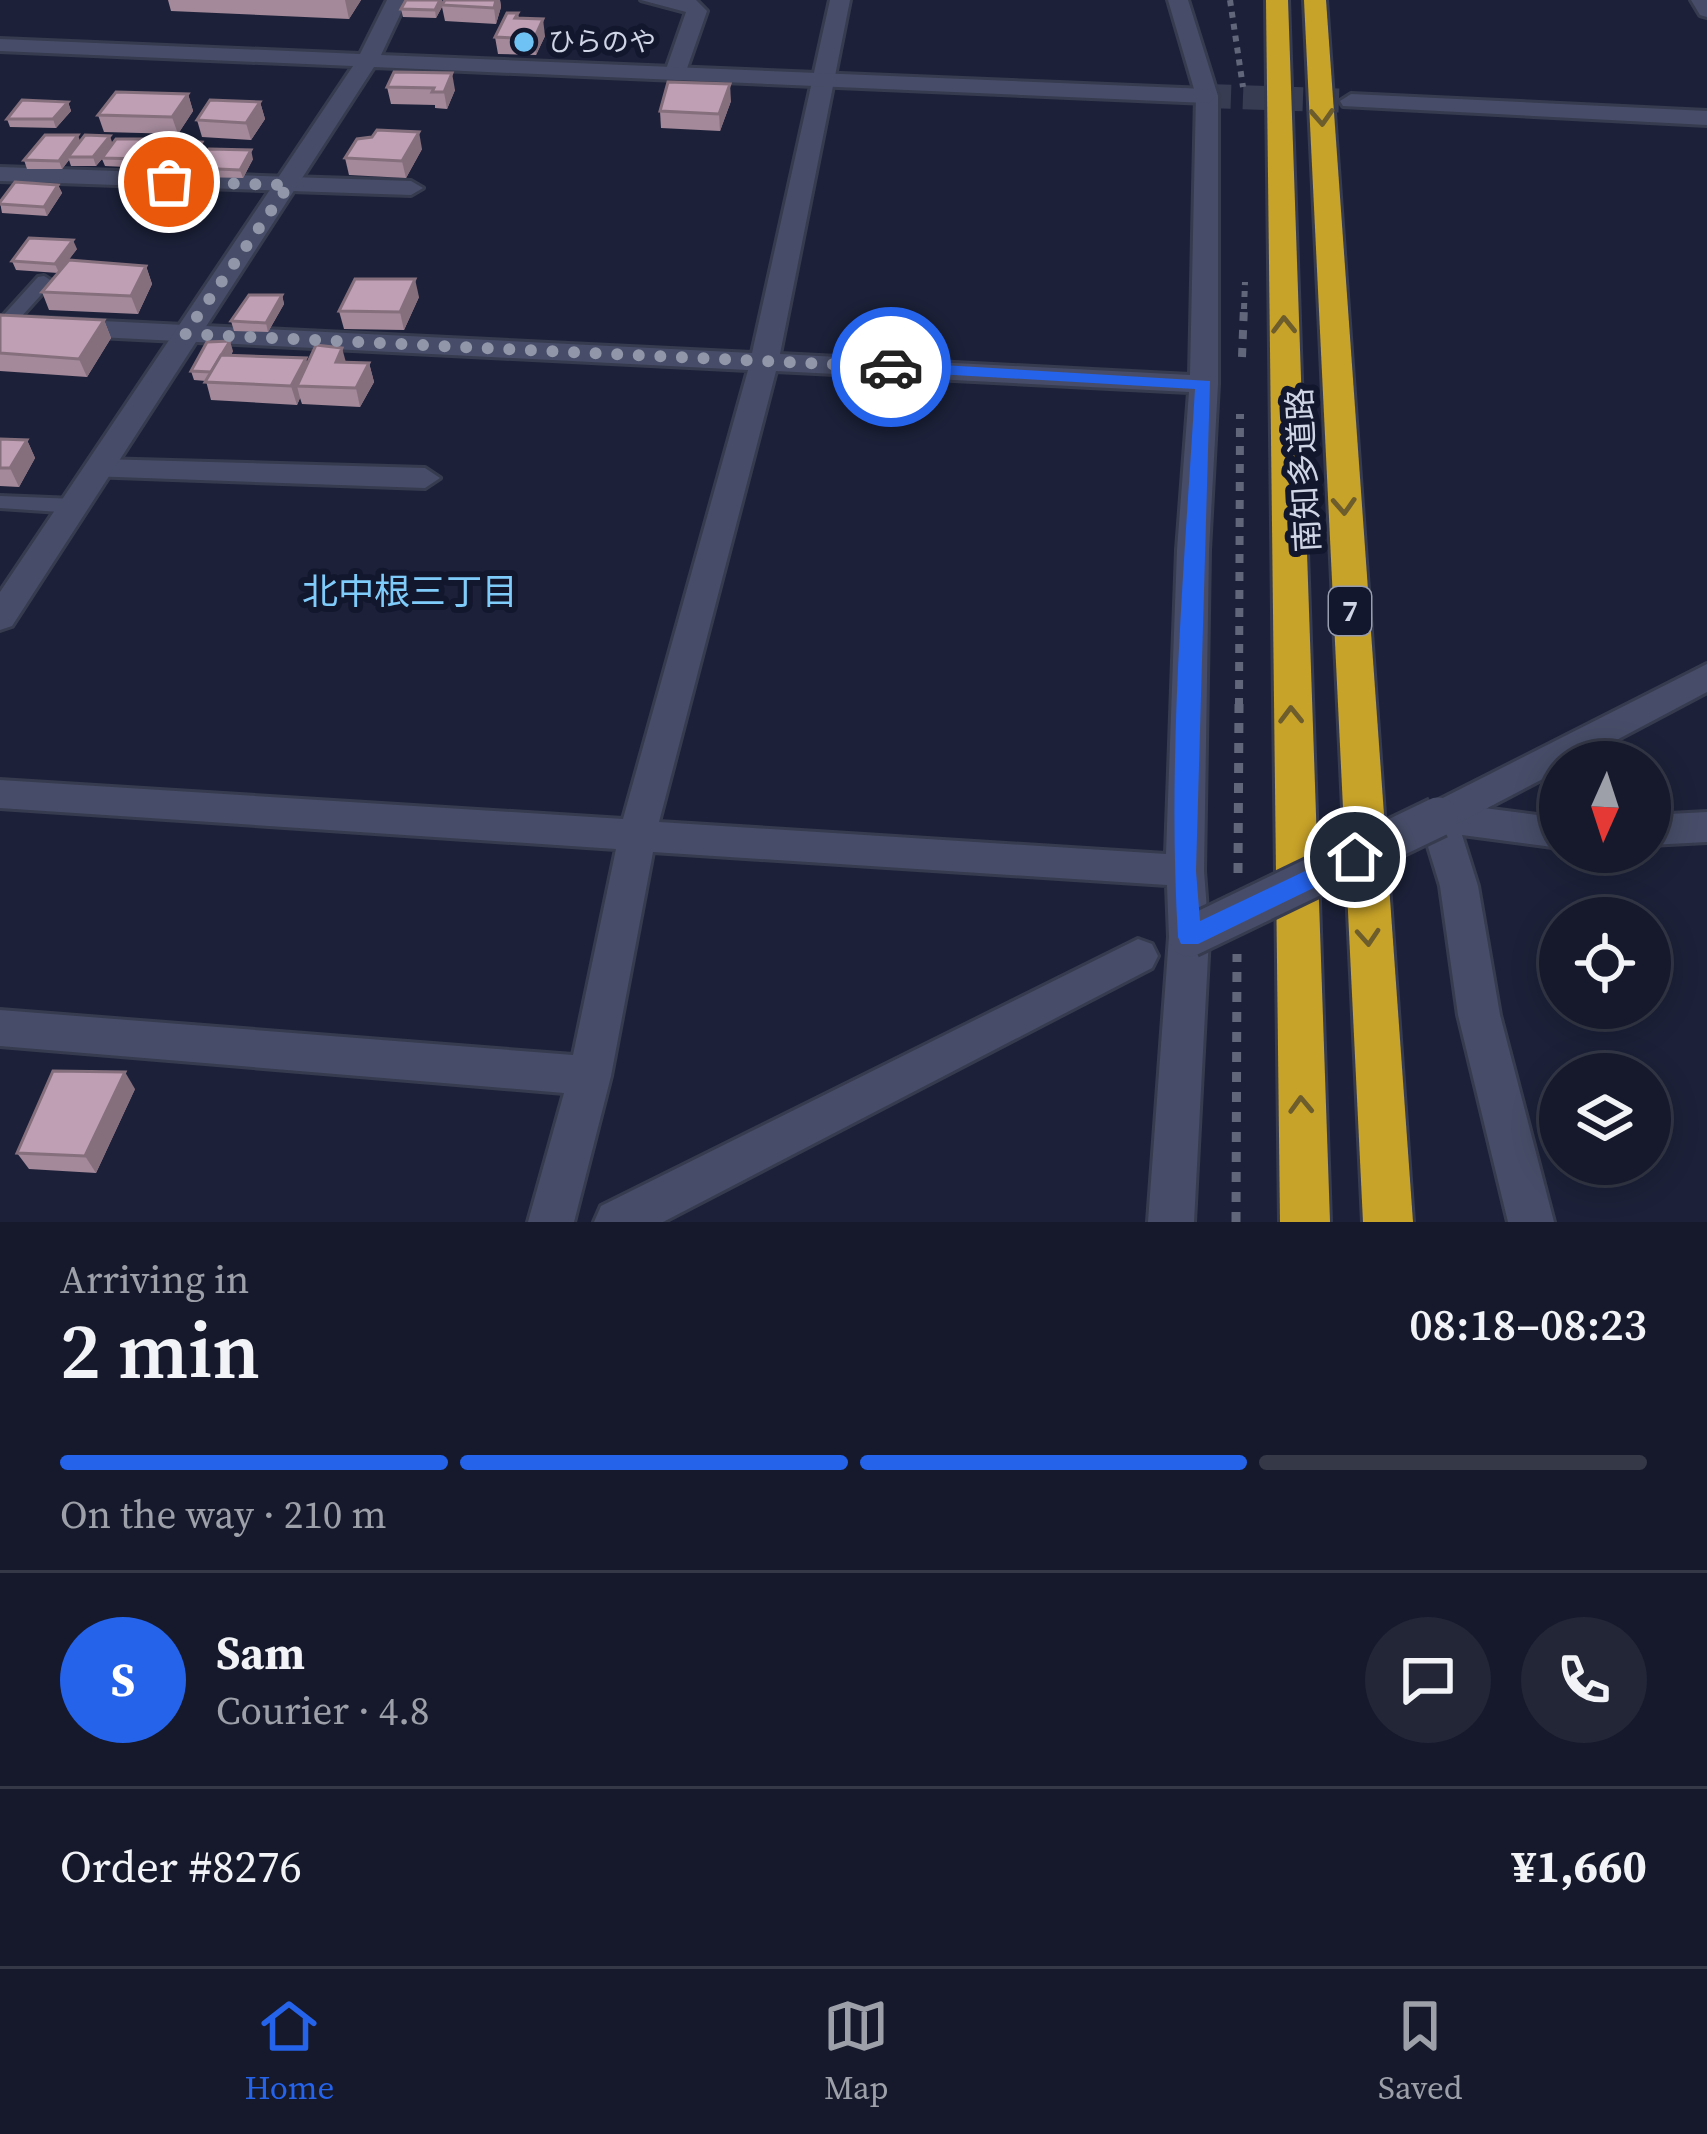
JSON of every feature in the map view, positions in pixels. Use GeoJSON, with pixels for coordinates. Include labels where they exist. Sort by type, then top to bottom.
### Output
{"type":"FeatureCollection","features":[{"type":"Feature","properties":{"kind":"highway","name":"南知多道路"},"geometry":{"type":"LineString","coordinates":[[1277,0],[1305,1222]]}},
{"type":"Feature","properties":{"kind":"highway","name":"南知多道路"},"geometry":{"type":"LineString","coordinates":[[1315,0],[1388,1222]]}},
{"type":"Feature","properties":{"kind":"street"},"geometry":{"type":"LineString","coordinates":[[1,616],[185,334],[289,185],[367,61],[397,0]]}},
{"type":"Feature","properties":{"kind":"street"},"geometry":{"type":"LineString","coordinates":[[651,0],[685,1],[697,11],[676,72]]}},
{"type":"Feature","properties":{"kind":"street"},"geometry":{"type":"LineString","coordinates":[[551,1222],[590,1076],[637,836],[765,359],[840,0]]}},
{"type":"Feature","properties":{"kind":"street"},"geometry":{"type":"LineString","coordinates":[[1171,1222],[1190,937],[1185,871],[1193,550],[1204,385],[1208,96],[1178,0]]}},
{"type":"Feature","properties":{"kind":"street"},"geometry":{"type":"LineString","coordinates":[[1701,0],[1707,11]]}},
{"type":"Feature","properties":{"kind":"street"},"geometry":{"type":"LineString","coordinates":[[0,45],[1208,96]]}},
{"type":"Feature","properties":{"kind":"street"},"geometry":{"type":"LineString","coordinates":[[1351,101],[1707,118]]}},
{"type":"Feature","properties":{"kind":"street"},"geometry":{"type":"LineString","coordinates":[[0,174],[411,188]]}},
{"type":"Feature","properties":{"kind":"street"},"geometry":{"type":"LineString","coordinates":[[2,324],[579,356],[765,359],[1204,385]]}},
{"type":"Feature","properties":{"kind":"street"},"geometry":{"type":"LineString","coordinates":[[100,469],[425,478]]}},
{"type":"Feature","properties":{"kind":"street"},"geometry":{"type":"LineString","coordinates":[[617,1222],[1138,956],[1190,937],[1438,817],[1707,676]]}},
{"type":"Feature","properties":{"kind":"street"},"geometry":{"type":"LineString","coordinates":[[0,794],[1185,871]]}},
{"type":"Feature","properties":{"kind":"street"},"geometry":{"type":"LineString","coordinates":[[1438,817],[1539,830]]}},
{"type":"Feature","properties":{"kind":"street"},"geometry":{"type":"LineString","coordinates":[[1438,817],[1459,886],[1479,1016],[1531,1222]]}},
{"type":"Feature","properties":{"kind":"street"},"geometry":{"type":"LineString","coordinates":[[1671,829],[1707,827]]}},
{"type":"Feature","properties":{"kind":"street"},"geometry":{"type":"LineString","coordinates":[[0,1028],[590,1076]]}},
{"type":"Feature","properties":{"kind":"lane"},"geometry":{"type":"LineString","coordinates":[[2,324],[44,281]]}},
{"type":"Feature","properties":{"kind":"lane"},"geometry":{"type":"LineString","coordinates":[[0,502],[75,506]]}},
{"type":"Feature","properties":{"kind":"path"},"geometry":{"type":"LineString","coordinates":[[1229,0],[1241,52],[1243,95]]}},
{"type":"Feature","properties":{"kind":"path"},"geometry":{"type":"LineString","coordinates":[[1241,377],[1246,268]]}},
{"type":"Feature","properties":{"kind":"path"},"geometry":{"type":"LineString","coordinates":[[1238,896],[1240,399]]}},
{"type":"Feature","properties":{"kind":"path"},"geometry":{"type":"LineString","coordinates":[[1236,1222],[1237,944]]}},
{"type":"Feature","properties":{"kind":"building"},"geometry":{"type":"Polygon","coordinates":[[[406,0],[440,0],[435,10],[401,9],[406,0]]]}},
{"type":"Feature","properties":{"kind":"building"},"geometry":{"type":"Polygon","coordinates":[[[445,0],[496,0],[494,8],[442,5],[445,0]]]}},
{"type":"Feature","properties":{"kind":"building"},"geometry":{"type":"Polygon","coordinates":[[[507,13],[518,13],[515,18],[543,19],[534,39],[495,37],[507,13]]]}},
{"type":"Feature","properties":{"kind":"building"},"geometry":{"type":"Polygon","coordinates":[[[394,72],[452,73],[444,92],[432,92],[434,88],[387,87],[394,72]]]}},
{"type":"Feature","properties":{"kind":"building"},"geometry":{"type":"Polygon","coordinates":[[[668,82],[730,84],[719,114],[660,111],[668,82]]]}},
{"type":"Feature","properties":{"kind":"building"},"geometry":{"type":"Polygon","coordinates":[[[116,92],[188,94],[172,117],[98,115],[116,92]]]}},
{"type":"Feature","properties":{"kind":"building"},"geometry":{"type":"Polygon","coordinates":[[[22,100],[68,102],[53,119],[7,119],[22,100]]]}},
{"type":"Feature","properties":{"kind":"building"},"geometry":{"type":"Polygon","coordinates":[[[210,100],[260,102],[246,123],[197,120],[210,100]]]}},
{"type":"Feature","properties":{"kind":"building"},"geometry":{"type":"Polygon","coordinates":[[[377,130],[419,132],[402,161],[345,158],[357,139],[372,137],[377,130]]]}},
{"type":"Feature","properties":{"kind":"building"},"geometry":{"type":"Polygon","coordinates":[[[45,135],[78,135],[59,161],[24,160],[45,135]]]}},
{"type":"Feature","properties":{"kind":"building"},"geometry":{"type":"Polygon","coordinates":[[[85,135],[110,136],[93,157],[68,157],[85,135]]]}},
{"type":"Feature","properties":{"kind":"building"},"geometry":{"type":"Polygon","coordinates":[[[116,139],[156,139],[144,159],[102,158],[116,139]]]}},
{"type":"Feature","properties":{"kind":"building"},"geometry":{"type":"Polygon","coordinates":[[[166,140],[202,142],[191,163],[152,162],[166,140]]]}},
{"type":"Feature","properties":{"kind":"building"},"geometry":{"type":"Polygon","coordinates":[[[209,149],[251,150],[240,170],[196,168],[209,149]]]}},
{"type":"Feature","properties":{"kind":"building"},"geometry":{"type":"Polygon","coordinates":[[[15,182],[58,185],[44,207],[0,204],[15,182]]]}},
{"type":"Feature","properties":{"kind":"building"},"geometry":{"type":"Polygon","coordinates":[[[29,238],[73,240],[55,264],[12,261],[29,238]]]}},
{"type":"Feature","properties":{"kind":"building"},"geometry":{"type":"Polygon","coordinates":[[[69,260],[146,266],[131,296],[42,292],[69,260]]]}},
{"type":"Feature","properties":{"kind":"building"},"geometry":{"type":"Polygon","coordinates":[[[355,279],[415,279],[400,312],[339,311],[355,279]]]}},
{"type":"Feature","properties":{"kind":"building"},"geometry":{"type":"Polygon","coordinates":[[[249,295],[282,295],[266,323],[231,321],[249,295]]]}},
{"type":"Feature","properties":{"kind":"building"},"geometry":{"type":"Polygon","coordinates":[[[0,315],[104,320],[79,359],[0,353],[0,315]]]}},
{"type":"Feature","properties":{"kind":"building"},"geometry":{"type":"Polygon","coordinates":[[[230,341],[211,372],[191,371],[207,342],[230,341]]]}},
{"type":"Feature","properties":{"kind":"building"},"geometry":{"type":"Polygon","coordinates":[[[316,345],[342,348],[336,362],[369,363],[356,388],[297,386],[316,345]]]}},
{"type":"Feature","properties":{"kind":"building"},"geometry":{"type":"Polygon","coordinates":[[[221,355],[306,358],[291,386],[205,382],[221,355]]]}},
{"type":"Feature","properties":{"kind":"building"},"geometry":{"type":"Polygon","coordinates":[[[0,439],[27,440],[10,468],[0,468],[0,439]]]}},
{"type":"Feature","properties":{"kind":"building"},"geometry":{"type":"Polygon","coordinates":[[[53,1071],[125,1072],[85,1156],[17,1153],[53,1071]]]}},
{"type":"Feature","properties":{"kind":"tunnel"},"geometry":{"type":"LineString","coordinates":[[1207,96],[1351,101]]}},
{"type":"Feature","properties":{"kind":"way so far"},"geometry":{"type":"LineString","coordinates":[[169,182],[289,185],[185,334],[891,367]]}},
{"type":"Feature","properties":{"kind":"place","name":"ひらのや"},"geometry":{"type":"Point","coordinates":[524,42]}},
{"type":"Feature","properties":{"kind":"district","name":"北中根三丁目"},"geometry":{"type":"Point","coordinates":[410,591]}},
{"type":"Feature","properties":{"kind":"route"},"geometry":{"type":"LineString","coordinates":[[891,367],[1204,385],[1193,550],[1185,871],[1190,937],[1355,857]]}}]}
